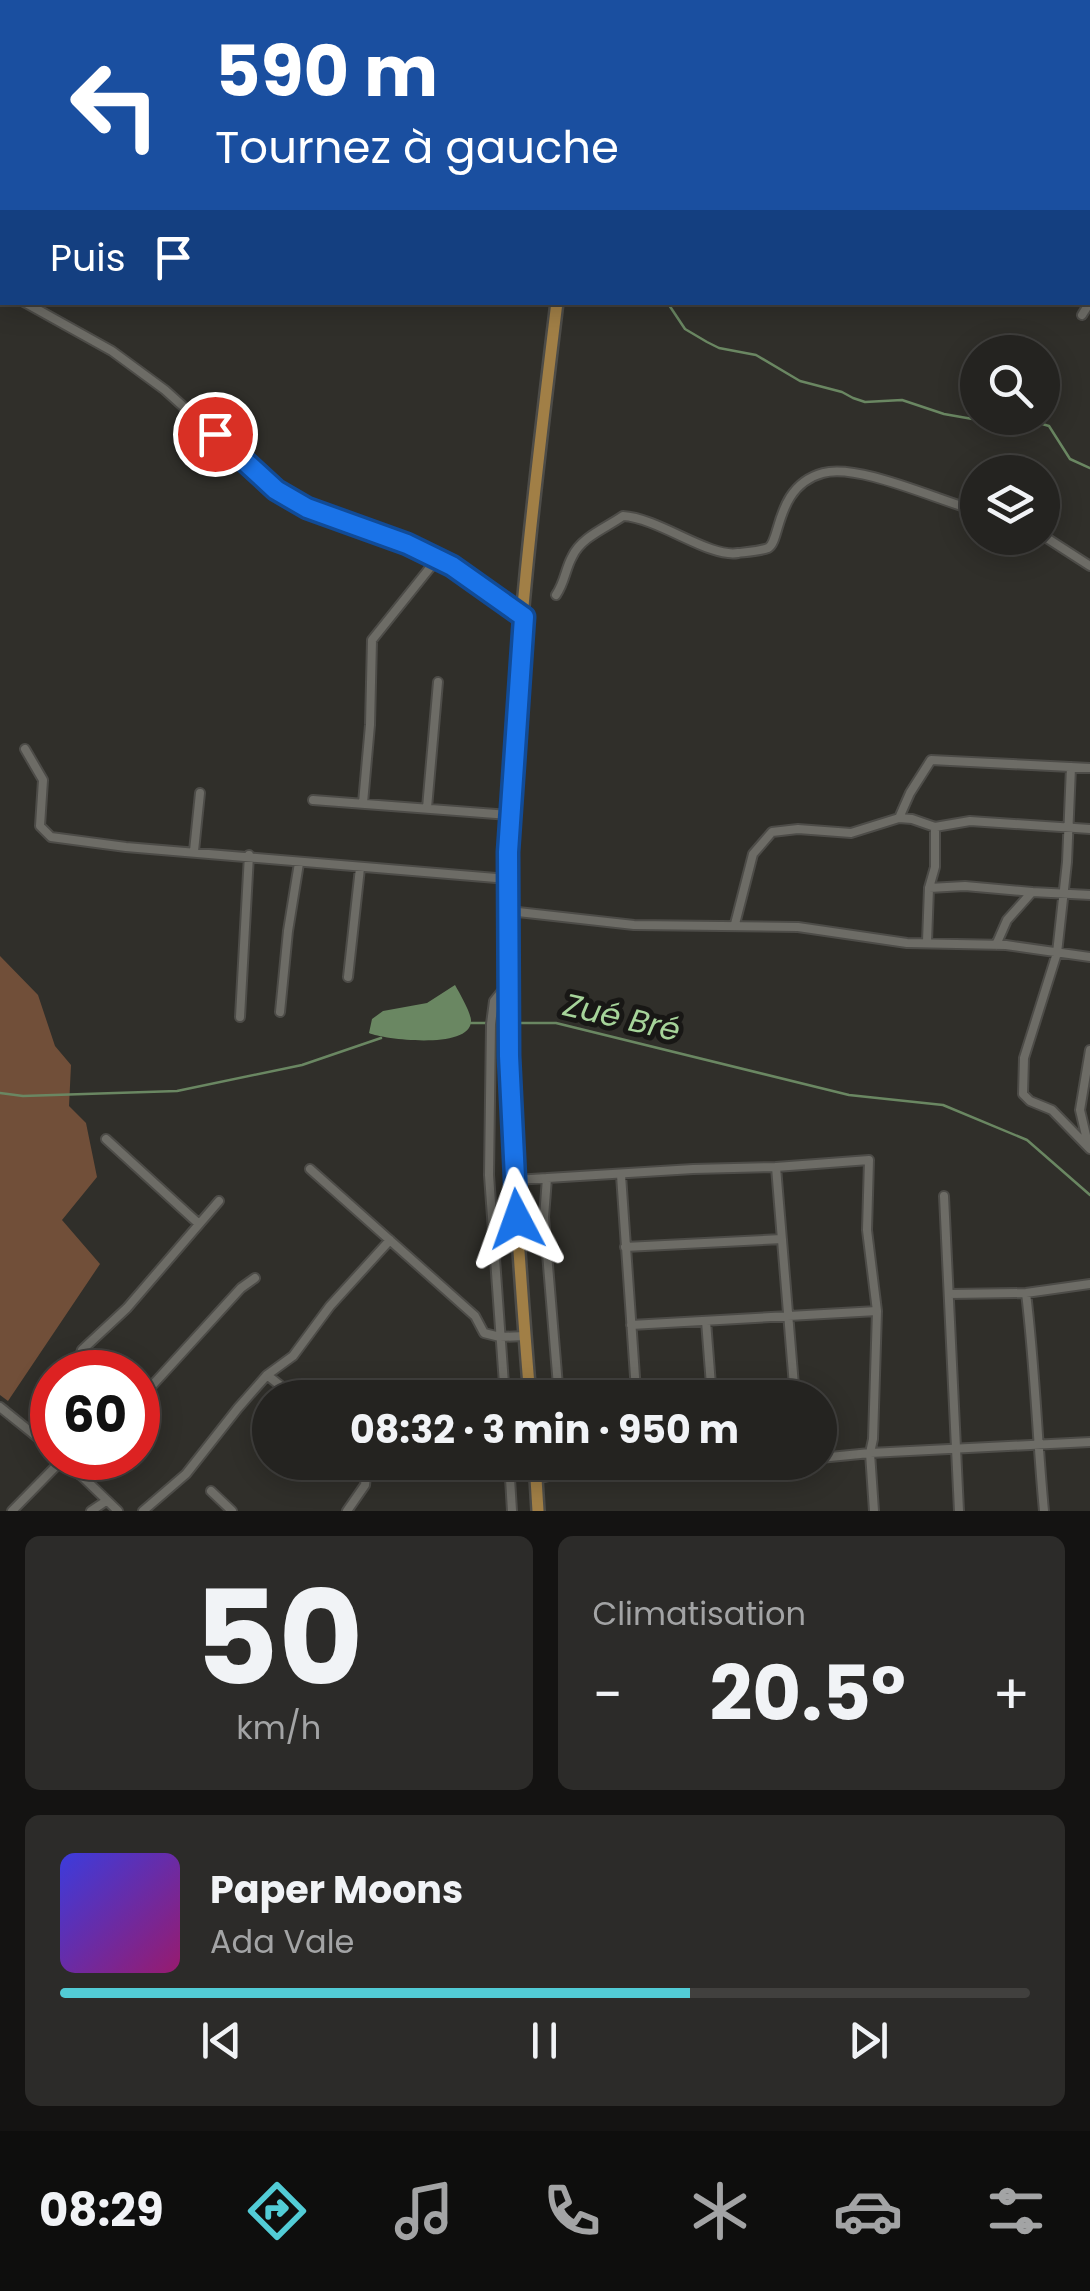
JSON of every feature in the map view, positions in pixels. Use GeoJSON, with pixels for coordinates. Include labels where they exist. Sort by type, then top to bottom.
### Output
{"type":"FeatureCollection","features":[{"type":"Feature","properties":{"kind":"main road"},"geometry":{"type":"LineString","coordinates":[[529,1380],[507,985],[509,815],[524,617],[556,305]]}},
{"type":"Feature","properties":{"kind":"main road"},"geometry":{"type":"LineString","coordinates":[[536,1480],[538,1511]]}},
{"type":"Feature","properties":{"kind":"street"},"geometry":{"type":"LineString","coordinates":[[29,305],[112,351],[165,390],[276,490],[307,508],[407,544],[437,559],[482,585],[524,617]]}},
{"type":"Feature","properties":{"kind":"street"},"geometry":{"type":"LineString","coordinates":[[1082,315],[1088,305]]}},
{"type":"Feature","properties":{"kind":"street"},"geometry":{"type":"LineString","coordinates":[[556,594],[565,582],[572,556],[584,540],[623,516],[679,534],[711,550],[734,554],[768,548],[775,542],[780,513],[790,496],[805,481],[825,472],[880,479],[960,505]]}},
{"type":"Feature","properties":{"kind":"street"},"geometry":{"type":"LineString","coordinates":[[1060,547],[1090,566]]}},
{"type":"Feature","properties":{"kind":"street"},"geometry":{"type":"LineString","coordinates":[[363,804],[372,640],[437,559]]}},
{"type":"Feature","properties":{"kind":"street"},"geometry":{"type":"LineString","coordinates":[[426,808],[438,682]]}},
{"type":"Feature","properties":{"kind":"street"},"geometry":{"type":"LineString","coordinates":[[25,749],[43,780],[40,826],[51,837],[126,847],[508,879]]}},
{"type":"Feature","properties":{"kind":"street"},"geometry":{"type":"LineString","coordinates":[[899,818],[931,760],[1090,768]]}},
{"type":"Feature","properties":{"kind":"street"},"geometry":{"type":"LineString","coordinates":[[1070,767],[1057,953],[1024,1058],[1024,1094],[1030,1102],[1052,1110],[1090,1148]]}},
{"type":"Feature","properties":{"kind":"street"},"geometry":{"type":"LineString","coordinates":[[194,852],[200,792]]}},
{"type":"Feature","properties":{"kind":"street"},"geometry":{"type":"LineString","coordinates":[[313,800],[509,815]]}},
{"type":"Feature","properties":{"kind":"street"},"geometry":{"type":"LineString","coordinates":[[735,924],[753,854],[772,832],[798,829],[851,833],[899,818],[912,818],[936,827],[970,822],[1090,829]]}},
{"type":"Feature","properties":{"kind":"street"},"geometry":{"type":"LineString","coordinates":[[926,942],[936,827]]}},
{"type":"Feature","properties":{"kind":"street"},"geometry":{"type":"LineString","coordinates":[[240,1016],[250,856]]}},
{"type":"Feature","properties":{"kind":"street"},"geometry":{"type":"LineString","coordinates":[[280,1012],[299,862]]}},
{"type":"Feature","properties":{"kind":"street"},"geometry":{"type":"LineString","coordinates":[[348,977],[360,868]]}},
{"type":"Feature","properties":{"kind":"street"},"geometry":{"type":"LineString","coordinates":[[929,888],[965,886],[1090,895]]}},
{"type":"Feature","properties":{"kind":"street"},"geometry":{"type":"LineString","coordinates":[[996,946],[1007,920],[1032,892]]}},
{"type":"Feature","properties":{"kind":"street"},"geometry":{"type":"LineString","coordinates":[[508,911],[634,925],[798,927],[907,943],[996,946],[1090,957]]}},
{"type":"Feature","properties":{"kind":"street"},"geometry":{"type":"LineString","coordinates":[[504,1380],[488,1175],[491,1024],[494,1001],[507,985]]}},
{"type":"Feature","properties":{"kind":"street"},"geometry":{"type":"LineString","coordinates":[[1090,1054],[1080,1110],[1090,1148]]}},
{"type":"Feature","properties":{"kind":"street"},"geometry":{"type":"LineString","coordinates":[[106,1140],[199,1224]]}},
{"type":"Feature","properties":{"kind":"street"},"geometry":{"type":"LineString","coordinates":[[515,1180],[869,1160],[867,1230],[876,1311],[876,1412],[870,1454],[874,1511]]}},
{"type":"Feature","properties":{"kind":"street"},"geometry":{"type":"LineString","coordinates":[[776,1167],[793,1380]]}},
{"type":"Feature","properties":{"kind":"street"},"geometry":{"type":"LineString","coordinates":[[310,1169],[475,1316],[484,1332],[500,1337],[525,1336]]}},
{"type":"Feature","properties":{"kind":"street"},"geometry":{"type":"LineString","coordinates":[[621,1175],[635,1380]]}},
{"type":"Feature","properties":{"kind":"street"},"geometry":{"type":"LineString","coordinates":[[547,1178],[544,1217],[559,1380]]}},
{"type":"Feature","properties":{"kind":"street"},"geometry":{"type":"LineString","coordinates":[[944,1196],[958,1511]]}},
{"type":"Feature","properties":{"kind":"street"},"geometry":{"type":"LineString","coordinates":[[82,1350],[127,1308],[220,1201]]}},
{"type":"Feature","properties":{"kind":"street"},"geometry":{"type":"LineString","coordinates":[[625,1247],[782,1239]]}},
{"type":"Feature","properties":{"kind":"street"},"geometry":{"type":"LineString","coordinates":[[143,1511],[186,1474],[267,1376],[293,1356],[330,1306],[390,1240]]}},
{"type":"Feature","properties":{"kind":"street"},"geometry":{"type":"LineString","coordinates":[[160,1377],[241,1288],[255,1278]]}},
{"type":"Feature","properties":{"kind":"street"},"geometry":{"type":"LineString","coordinates":[[949,1294],[1026,1293],[1090,1284]]}},
{"type":"Feature","properties":{"kind":"street"},"geometry":{"type":"LineString","coordinates":[[1026,1293],[1036,1367],[1044,1511]]}},
{"type":"Feature","properties":{"kind":"street"},"geometry":{"type":"LineString","coordinates":[[631,1325],[876,1311]]}},
{"type":"Feature","properties":{"kind":"street"},"geometry":{"type":"LineString","coordinates":[[706,1320],[710,1380]]}},
{"type":"Feature","properties":{"kind":"street"},"geometry":{"type":"LineString","coordinates":[[267,1376],[272,1380]]}},
{"type":"Feature","properties":{"kind":"street"},"geometry":{"type":"LineString","coordinates":[[0,1406],[30,1431]]}},
{"type":"Feature","properties":{"kind":"street"},"geometry":{"type":"LineString","coordinates":[[837,1457],[1090,1442]]}},
{"type":"Feature","properties":{"kind":"street"},"geometry":{"type":"LineString","coordinates":[[12,1511],[42,1480]]}},
{"type":"Feature","properties":{"kind":"street"},"geometry":{"type":"LineString","coordinates":[[86,1480],[118,1511]]}},
{"type":"Feature","properties":{"kind":"street"},"geometry":{"type":"LineString","coordinates":[[347,1511],[365,1480]]}},
{"type":"Feature","properties":{"kind":"street"},"geometry":{"type":"LineString","coordinates":[[511,1480],[512,1511]]}},
{"type":"Feature","properties":{"kind":"street"},"geometry":{"type":"LineString","coordinates":[[212,1491],[232,1511]]}},
{"type":"Feature","properties":{"kind":"street"},"geometry":{"type":"LineString","coordinates":[[91,1511],[106,1501]]}},
{"type":"Feature","properties":{"kind":"shaded area"},"geometry":{"type":"Polygon","coordinates":[[[0,956],[38,995],[55,1046],[71,1065],[69,1106],[86,1123],[97,1177],[62,1220],[100,1264],[42,1350],[30,1350],[30,1368],[8,1401],[0,1395],[0,956]]]}},
{"type":"Feature","properties":{"kind":"shaded area"},"geometry":{"type":"Polygon","coordinates":[[[455,985],[471,1020],[468,1029],[458,1036],[409,1040],[369,1033],[372,1019],[383,1011],[427,1003],[455,985]]]}},
{"type":"Feature","properties":{"kind":"waterway"},"geometry":{"type":"LineString","coordinates":[[669,305],[685,329],[719,348],[756,355],[800,381],[865,402],[902,400],[944,414],[1001,424],[1025,419],[1049,426],[1070,459],[1090,468]]}},
{"type":"Feature","properties":{"kind":"waterway","name":"Zué Bré"},"geometry":{"type":"LineString","coordinates":[[471,1023],[503,1023]]}},
{"type":"Feature","properties":{"kind":"waterway","name":"Zué Bré"},"geometry":{"type":"LineString","coordinates":[[511,1023],[556,1023],[849,1095],[943,1105],[1027,1140],[1090,1195]]}},
{"type":"Feature","properties":{"kind":"waterway","name":"Zué Bré"},"geometry":{"type":"LineString","coordinates":[[0,1093],[23,1096],[177,1091],[302,1065],[381,1038]]}},
{"type":"Feature","properties":{"kind":"route"},"geometry":{"type":"LineString","coordinates":[[215,434],[276,490],[307,508],[407,544],[452,566],[524,617],[508,852],[507,985],[517,1219]]}}]}
